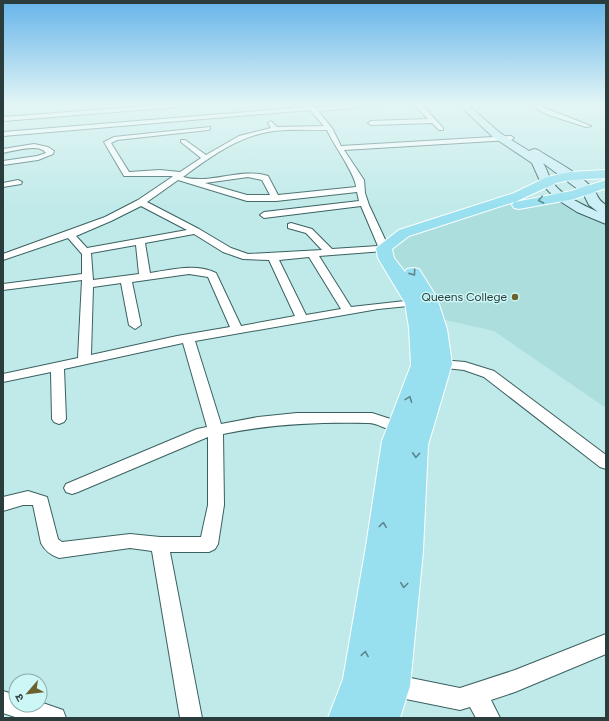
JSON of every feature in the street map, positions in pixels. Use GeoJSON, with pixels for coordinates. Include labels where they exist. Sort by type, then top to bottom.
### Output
{"type":"FeatureCollection","features":[{"type":"Feature","properties":{"kind":"main road"},"geometry":{"type":"LineString","coordinates":[[506,139],[542,157],[570,176],[588,191],[591,199],[606,211]]}},
{"type":"Feature","properties":{"kind":"main road"},"geometry":{"type":"LineString","coordinates":[[506,139],[537,162],[546,182],[561,197],[570,203],[606,220]]}},
{"type":"Feature","properties":{"kind":"main road"},"geometry":{"type":"LineString","coordinates":[[346,718],[361,679],[381,546],[394,441],[422,365],[419,328],[414,303],[400,278],[386,258],[384,248],[404,233],[519,196],[546,182],[570,176],[604,178]]}},
{"type":"Feature","properties":{"kind":"main road"},"geometry":{"type":"LineString","coordinates":[[382,718],[392,686],[408,551],[416,445],[440,364],[437,329],[428,298],[416,276],[402,257],[402,248],[413,240],[522,204],[588,191],[604,178]]}},
{"type":"Feature","properties":{"kind":"street"},"geometry":{"type":"LineString","coordinates":[[115,139],[108,142],[127,174],[160,172],[178,175],[193,182],[239,197],[276,198],[361,190]]}},
{"type":"Feature","properties":{"kind":"street"},"geometry":{"type":"LineString","coordinates":[[3,257],[105,222],[141,202],[178,175],[239,139]]}},
{"type":"Feature","properties":{"kind":"street"},"geometry":{"type":"LineString","coordinates":[[141,202],[236,254],[247,257],[273,257],[384,248],[364,203],[360,180],[334,139]]}},
{"type":"Feature","properties":{"kind":"street"},"geometry":{"type":"LineString","coordinates":[[339,148],[506,139]]}},
{"type":"Feature","properties":{"kind":"street"},"geometry":{"type":"LineString","coordinates":[[183,141],[206,158]]}},
{"type":"Feature","properties":{"kind":"street"},"geometry":{"type":"LineString","coordinates":[[3,151],[45,148],[50,152],[49,154],[38,158],[3,163]]}},
{"type":"Feature","properties":{"kind":"street"},"geometry":{"type":"LineString","coordinates":[[193,182],[256,175],[265,178],[276,198]]}},
{"type":"Feature","properties":{"kind":"street"},"geometry":{"type":"LineString","coordinates":[[3,185],[18,182]]}},
{"type":"Feature","properties":{"kind":"street"},"geometry":{"type":"LineString","coordinates":[[264,215],[364,203]]}},
{"type":"Feature","properties":{"kind":"street"},"geometry":{"type":"LineString","coordinates":[[292,226],[307,229],[314,233],[329,252]]}},
{"type":"Feature","properties":{"kind":"street"},"geometry":{"type":"LineString","coordinates":[[85,251],[196,231]]}},
{"type":"Feature","properties":{"kind":"street"},"geometry":{"type":"LineString","coordinates":[[69,234],[87,254],[88,280],[84,360]]}},
{"type":"Feature","properties":{"kind":"street"},"geometry":{"type":"LineString","coordinates":[[140,241],[145,277]]}},
{"type":"Feature","properties":{"kind":"street"},"geometry":{"type":"LineString","coordinates":[[312,254],[348,311]]}},
{"type":"Feature","properties":{"kind":"street"},"geometry":{"type":"LineString","coordinates":[[273,257],[302,319]]}},
{"type":"Feature","properties":{"kind":"street"},"geometry":{"type":"LineString","coordinates":[[3,287],[88,280],[126,280],[189,271],[206,272],[212,275],[237,330]]}},
{"type":"Feature","properties":{"kind":"street"},"geometry":{"type":"LineString","coordinates":[[126,280],[135,325]]}},
{"type":"Feature","properties":{"kind":"street"},"geometry":{"type":"LineString","coordinates":[[3,378],[188,338],[348,311],[414,303]]}},
{"type":"Feature","properties":{"kind":"street"},"geometry":{"type":"LineString","coordinates":[[3,504],[29,498],[36,498],[41,502],[50,543],[59,550],[130,541],[160,545],[209,544],[216,505],[215,430],[188,338]]}},
{"type":"Feature","properties":{"kind":"street"},"geometry":{"type":"LineString","coordinates":[[440,364],[457,363],[471,366],[489,374],[606,463]]}},
{"type":"Feature","properties":{"kind":"street"},"geometry":{"type":"LineString","coordinates":[[57,366],[59,419]]}},
{"type":"Feature","properties":{"kind":"street"},"geometry":{"type":"LineString","coordinates":[[72,488],[202,433],[215,430],[258,422],[297,418],[372,418],[398,427]]}},
{"type":"Feature","properties":{"kind":"street"},"geometry":{"type":"LineString","coordinates":[[160,545],[191,718]]}},
{"type":"Feature","properties":{"kind":"street"},"geometry":{"type":"LineString","coordinates":[[361,679],[460,699],[515,681],[606,644]]}},
{"type":"Feature","properties":{"kind":"street"},"geometry":{"type":"LineString","coordinates":[[475,694],[489,718]]}},
{"type":"Feature","properties":{"kind":"street"},"geometry":{"type":"LineString","coordinates":[[3,702],[55,718]]}},
{"type":"Feature","properties":{"kind":"shaded area","name":"Queens College"},"geometry":{"type":"Polygon","coordinates":[[[546,195],[606,223],[606,408],[494,331],[436,318],[410,276],[390,253],[404,237],[502,201],[546,195]]]}},
{"type":"Feature","properties":{"kind":"place","name":"Queens College"},"geometry":{"type":"Point","coordinates":[515,297]}}]}
